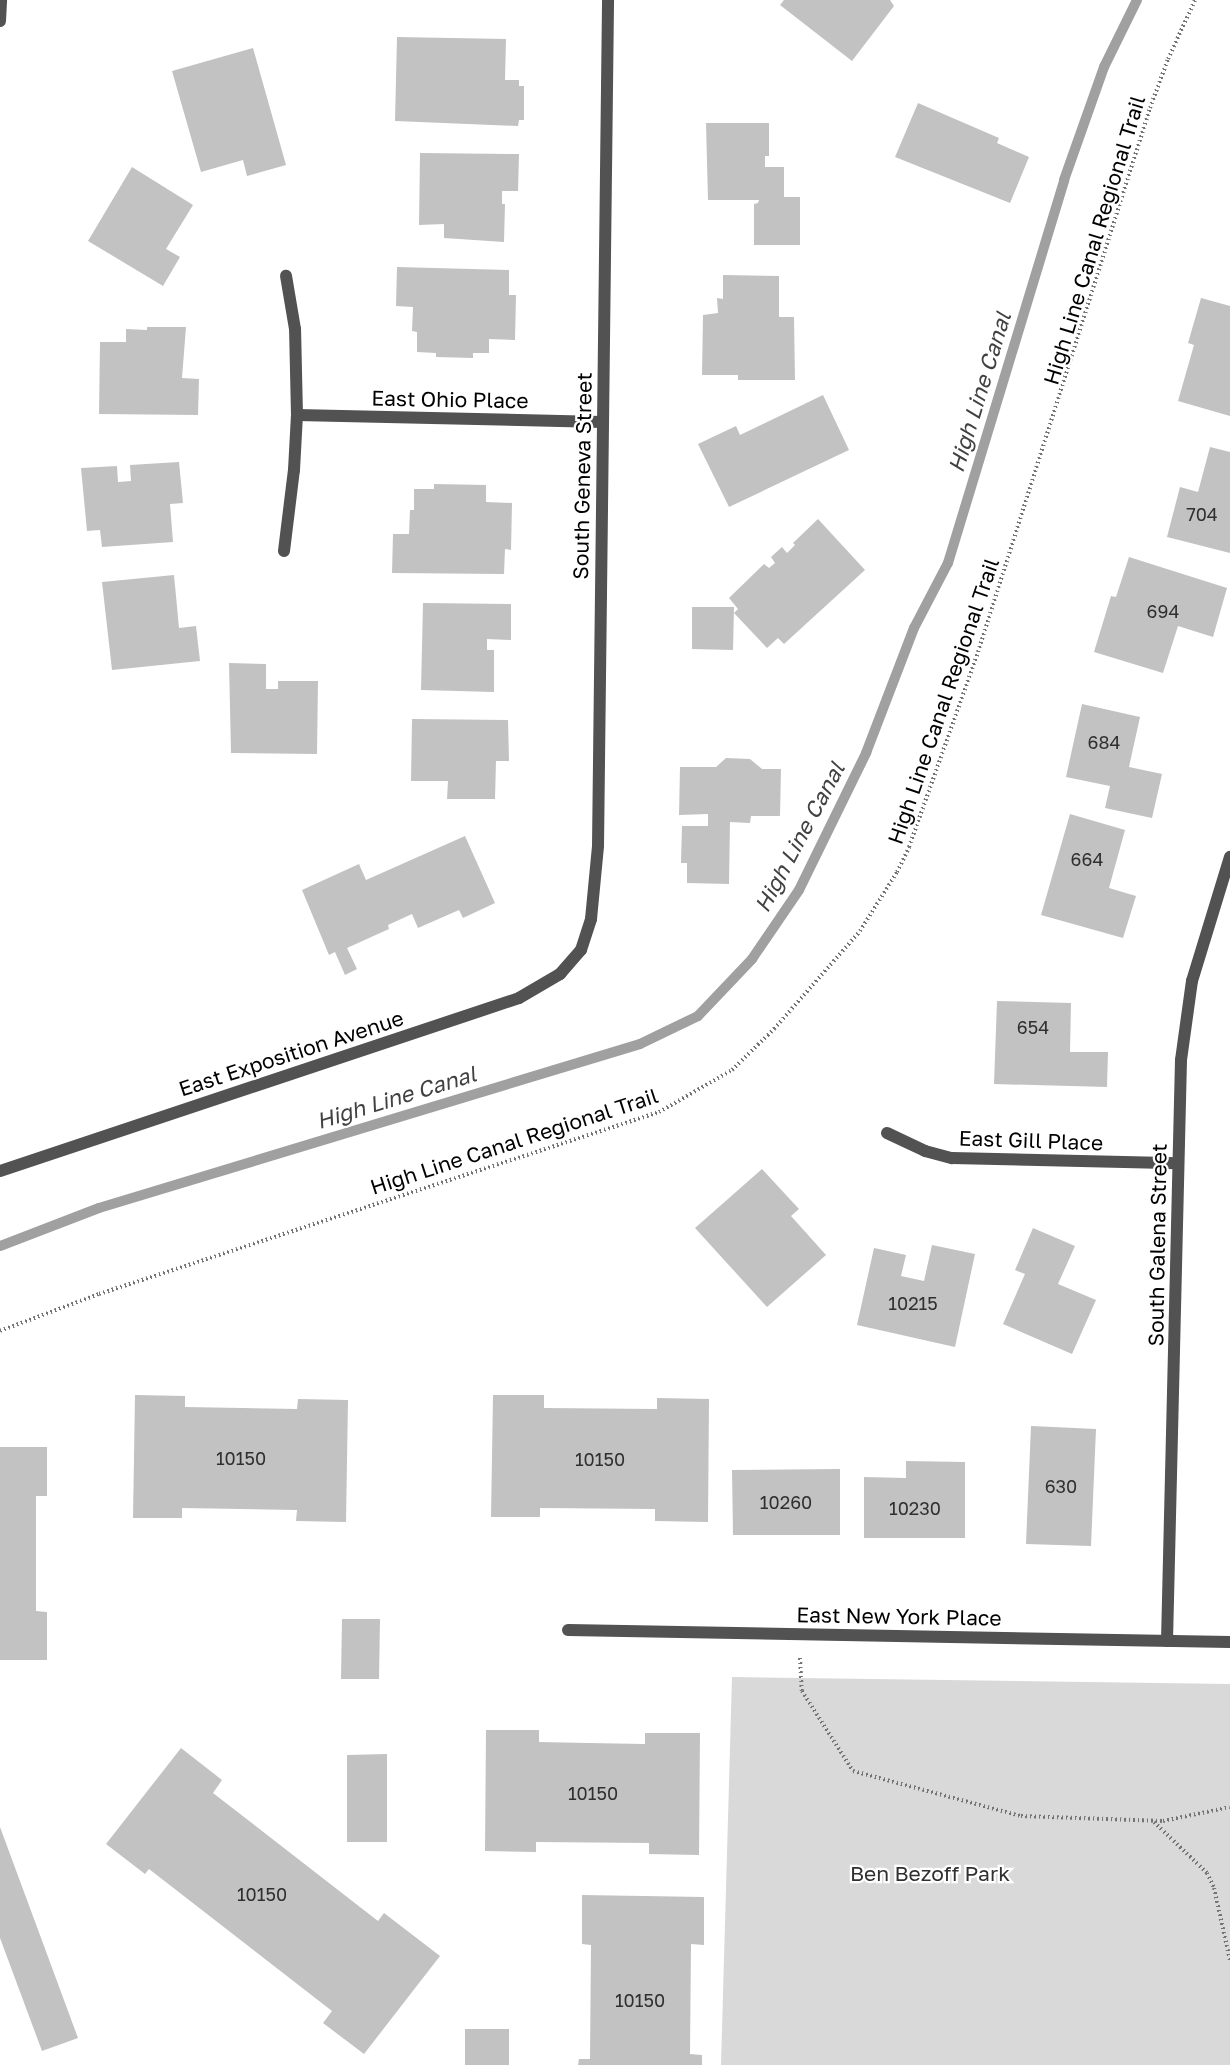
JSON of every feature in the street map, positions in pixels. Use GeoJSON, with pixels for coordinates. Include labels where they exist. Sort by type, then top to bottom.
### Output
{"type":"FeatureCollection","features":[{"type":"Feature","properties":{"kind":"street"},"geometry":{"type":"LineString","coordinates":[[0,21],[1,0]]}},
{"type":"Feature","properties":{"kind":"street","name":"South Geneva Street"},"geometry":{"type":"LineString","coordinates":[[581,950],[591,919],[598,846],[608,0]]}},
{"type":"Feature","properties":{"kind":"street"},"geometry":{"type":"LineString","coordinates":[[284,551],[294,470],[297,415],[295,329],[286,276]]}},
{"type":"Feature","properties":{"kind":"street","name":"East Ohio Place"},"geometry":{"type":"LineString","coordinates":[[297,415],[602,422]]}},
{"type":"Feature","properties":{"kind":"street","name":"South Galena Street"},"geometry":{"type":"LineString","coordinates":[[1167,1641],[1181,1060],[1186,1012],[1201,948],[1230,856]]}},
{"type":"Feature","properties":{"kind":"street","name":"East Exposition Avenue"},"geometry":{"type":"LineString","coordinates":[[0,1171],[519,998],[560,974],[581,950]]}},
{"type":"Feature","properties":{"kind":"street","name":"East Gill Place"},"geometry":{"type":"LineString","coordinates":[[887,1133],[925,1151],[952,1158],[1178,1163]]}},
{"type":"Feature","properties":{"kind":"street","name":"East New York Place"},"geometry":{"type":"LineString","coordinates":[[568,1630],[1230,1642]]}},
{"type":"Feature","properties":{"kind":"path","name":"High Line Canal Regional Trail"},"geometry":{"type":"LineString","coordinates":[[0,1331],[121,1287],[658,1112],[732,1070],[774,1029],[860,932],[891,882],[909,847],[978,652],[1155,91],[1195,0]]}},
{"type":"Feature","properties":{"kind":"path"},"geometry":{"type":"LineString","coordinates":[[797,1634],[802,1691],[853,1771],[1021,1816],[1153,1821],[1230,1807]]}},
{"type":"Feature","properties":{"kind":"path"},"geometry":{"type":"LineString","coordinates":[[1153,1821],[1207,1873],[1214,1888],[1230,1960]]}},
{"type":"Feature","properties":{"kind":"green space","name":"Ben Bezoff Park"},"geometry":{"type":"Polygon","coordinates":[[[732,1677],[1230,1684],[1230,2065],[721,2065],[732,1677]]]}},
{"type":"Feature","properties":{"kind":"building"},"geometry":{"type":"Polygon","coordinates":[[[784,0],[890,0],[894,6],[852,61],[780,5],[784,0]]]}},
{"type":"Feature","properties":{"kind":"building"},"geometry":{"type":"Polygon","coordinates":[[[397,37],[506,39],[505,80],[519,80],[519,86],[524,86],[524,120],[519,120],[518,126],[395,121],[397,37]]]}},
{"type":"Feature","properties":{"kind":"building"},"geometry":{"type":"Polygon","coordinates":[[[253,48],[286,165],[247,176],[243,160],[201,172],[172,71],[253,48]]]}},
{"type":"Feature","properties":{"kind":"building"},"geometry":{"type":"Polygon","coordinates":[[[918,103],[999,138],[997,143],[1029,157],[1010,203],[895,157],[918,103]]]}},
{"type":"Feature","properties":{"kind":"building"},"geometry":{"type":"Polygon","coordinates":[[[706,123],[769,123],[769,156],[765,156],[765,167],[784,167],[784,197],[800,197],[800,245],[754,245],[754,204],[759,200],[708,200],[706,123]]]}},
{"type":"Feature","properties":{"kind":"building"},"geometry":{"type":"Polygon","coordinates":[[[420,153],[519,154],[518,191],[502,191],[502,204],[505,204],[504,242],[444,238],[444,224],[419,225],[420,153]]]}},
{"type":"Feature","properties":{"kind":"building"},"geometry":{"type":"Polygon","coordinates":[[[132,167],[193,205],[166,249],[180,257],[163,286],[88,241],[132,167]]]}},
{"type":"Feature","properties":{"kind":"building"},"geometry":{"type":"Polygon","coordinates":[[[397,267],[509,270],[509,295],[516,295],[515,340],[489,339],[489,353],[473,353],[473,358],[436,357],[436,353],[417,352],[417,332],[412,331],[413,307],[396,306],[397,267]]]}},
{"type":"Feature","properties":{"kind":"building"},"geometry":{"type":"Polygon","coordinates":[[[723,275],[779,276],[779,317],[794,317],[795,380],[738,380],[738,375],[702,375],[703,315],[718,313],[717,298],[723,299],[723,275]]]}},
{"type":"Feature","properties":{"kind":"building"},"geometry":{"type":"Polygon","coordinates":[[[1201,298],[1230,306],[1230,416],[1178,401],[1194,345],[1188,343],[1201,298]]]}},
{"type":"Feature","properties":{"kind":"building"},"geometry":{"type":"Polygon","coordinates":[[[147,327],[186,327],[182,378],[199,379],[198,415],[99,414],[100,342],[126,342],[126,329],[147,330],[147,327]]]}},
{"type":"Feature","properties":{"kind":"building"},"geometry":{"type":"Polygon","coordinates":[[[823,395],[849,450],[729,507],[698,444],[736,426],[740,435],[823,395]]]}},
{"type":"Feature","properties":{"kind":"building"},"geometry":{"type":"Polygon","coordinates":[[[1210,447],[1230,452],[1230,553],[1167,537],[1180,487],[1198,492],[1210,447]]]}},
{"type":"Feature","properties":{"kind":"building"},"geometry":{"type":"Polygon","coordinates":[[[179,462],[183,503],[170,504],[173,542],[102,547],[100,530],[87,531],[81,468],[117,466],[118,482],[131,481],[130,465],[179,462]]]}},
{"type":"Feature","properties":{"kind":"building"},"geometry":{"type":"Polygon","coordinates":[[[434,484],[486,485],[486,502],[512,503],[511,550],[505,549],[504,574],[392,573],[393,534],[409,534],[410,510],[414,510],[414,489],[434,489],[434,484]]]}},
{"type":"Feature","properties":{"kind":"building"},"geometry":{"type":"Polygon","coordinates":[[[818,519],[865,570],[784,644],[778,638],[767,648],[734,613],[738,609],[729,598],[764,564],[769,568],[775,563],[771,557],[782,547],[787,553],[795,545],[793,543],[818,519]]]}},
{"type":"Feature","properties":{"kind":"building"},"geometry":{"type":"Polygon","coordinates":[[[1129,557],[1227,588],[1213,637],[1178,626],[1163,673],[1094,652],[1111,596],[1116,597],[1129,557]]]}},
{"type":"Feature","properties":{"kind":"building"},"geometry":{"type":"Polygon","coordinates":[[[174,575],[179,628],[196,626],[200,661],[112,670],[102,582],[174,575]]]}},
{"type":"Feature","properties":{"kind":"building"},"geometry":{"type":"Polygon","coordinates":[[[423,603],[511,604],[511,640],[487,639],[487,650],[494,650],[494,692],[421,690],[423,603]]]}},
{"type":"Feature","properties":{"kind":"building"},"geometry":{"type":"Polygon","coordinates":[[[692,607],[734,607],[733,650],[692,649],[692,607]]]}},
{"type":"Feature","properties":{"kind":"building"},"geometry":{"type":"Polygon","coordinates":[[[229,663],[266,664],[266,689],[278,689],[278,681],[318,681],[317,754],[231,753],[229,663]]]}},
{"type":"Feature","properties":{"kind":"building"},"geometry":{"type":"Polygon","coordinates":[[[1082,704],[1140,717],[1129,767],[1162,774],[1152,818],[1105,808],[1110,786],[1066,777],[1082,704]]]}},
{"type":"Feature","properties":{"kind":"building"},"geometry":{"type":"Polygon","coordinates":[[[412,719],[508,720],[509,761],[496,761],[495,799],[447,799],[448,781],[411,781],[412,719]]]}},
{"type":"Feature","properties":{"kind":"building"},"geometry":{"type":"Polygon","coordinates":[[[726,758],[750,759],[762,769],[781,769],[780,816],[751,816],[750,823],[730,822],[729,884],[687,883],[687,863],[681,863],[682,826],[708,826],[708,814],[679,815],[680,767],[716,767],[726,758]]]}},
{"type":"Feature","properties":{"kind":"building"},"geometry":{"type":"Polygon","coordinates":[[[1070,814],[1125,830],[1109,888],[1136,896],[1123,938],[1041,915],[1070,814]]]}},
{"type":"Feature","properties":{"kind":"building"},"geometry":{"type":"Polygon","coordinates":[[[465,836],[495,903],[463,918],[459,910],[418,928],[412,914],[388,925],[389,929],[347,948],[357,969],[345,975],[335,952],[329,955],[302,890],[359,864],[366,880],[465,836]]]}},
{"type":"Feature","properties":{"kind":"building"},"geometry":{"type":"Polygon","coordinates":[[[997,1001],[1071,1003],[1070,1052],[1108,1052],[1107,1087],[994,1084],[997,1001]]]}},
{"type":"Feature","properties":{"kind":"building"},"geometry":{"type":"Polygon","coordinates":[[[762,1169],[799,1209],[791,1216],[826,1255],[767,1307],[695,1228],[762,1169]]]}},
{"type":"Feature","properties":{"kind":"building"},"geometry":{"type":"Polygon","coordinates":[[[1033,1228],[1075,1246],[1058,1284],[1096,1300],[1072,1354],[1003,1324],[1025,1274],[1015,1270],[1033,1228]]]}},
{"type":"Feature","properties":{"kind":"building"},"geometry":{"type":"Polygon","coordinates":[[[932,1245],[975,1254],[955,1347],[857,1325],[874,1248],[906,1255],[901,1276],[924,1281],[932,1245]]]}},
{"type":"Feature","properties":{"kind":"building"},"geometry":{"type":"Polygon","coordinates":[[[135,1395],[185,1396],[185,1407],[297,1409],[298,1399],[348,1400],[346,1522],[296,1521],[297,1510],[182,1508],[182,1518],[133,1518],[135,1395]]]}},
{"type":"Feature","properties":{"kind":"building"},"geometry":{"type":"Polygon","coordinates":[[[493,1395],[544,1395],[544,1408],[657,1409],[657,1398],[709,1399],[708,1522],[655,1521],[655,1509],[540,1508],[540,1517],[491,1517],[493,1395]]]}},
{"type":"Feature","properties":{"kind":"building"},"geometry":{"type":"Polygon","coordinates":[[[1031,1426],[1096,1429],[1091,1546],[1026,1544],[1031,1426]]]}},
{"type":"Feature","properties":{"kind":"building"},"geometry":{"type":"Polygon","coordinates":[[[0,1447],[47,1447],[47,1496],[36,1496],[36,1611],[47,1612],[47,1660],[0,1660],[0,1447]]]}},
{"type":"Feature","properties":{"kind":"building"},"geometry":{"type":"Polygon","coordinates":[[[906,1461],[965,1462],[965,1538],[864,1538],[864,1477],[906,1478],[906,1461]]]}},
{"type":"Feature","properties":{"kind":"building"},"geometry":{"type":"Polygon","coordinates":[[[840,1469],[840,1535],[733,1535],[732,1470],[840,1469]]]}},
{"type":"Feature","properties":{"kind":"building"},"geometry":{"type":"Polygon","coordinates":[[[342,1619],[380,1619],[379,1679],[341,1679],[342,1619]]]}},
{"type":"Feature","properties":{"kind":"building"},"geometry":{"type":"Polygon","coordinates":[[[486,1730],[539,1730],[539,1742],[645,1744],[645,1733],[700,1733],[699,1855],[649,1854],[649,1843],[536,1842],[536,1852],[485,1851],[486,1730]]]}},
{"type":"Feature","properties":{"kind":"building"},"geometry":{"type":"Polygon","coordinates":[[[181,1748],[222,1780],[213,1793],[378,1921],[384,1913],[440,1956],[364,2054],[323,2023],[332,2011],[149,1869],[145,1874],[106,1844],[181,1748]]]}},
{"type":"Feature","properties":{"kind":"building"},"geometry":{"type":"Polygon","coordinates":[[[387,1754],[387,1842],[347,1842],[347,1755],[387,1754]]]}},
{"type":"Feature","properties":{"kind":"building"},"geometry":{"type":"Polygon","coordinates":[[[0,1827],[78,2038],[42,2051],[0,1938],[0,1827]]]}},
{"type":"Feature","properties":{"kind":"building"},"geometry":{"type":"Polygon","coordinates":[[[582,1895],[704,1897],[704,1945],[691,1944],[690,2054],[702,2055],[702,2065],[578,2065],[579,2059],[590,2059],[591,1945],[582,1944],[582,1895]]]}},
{"type":"Feature","properties":{"kind":"building"},"geometry":{"type":"Polygon","coordinates":[[[465,2029],[509,2029],[509,2065],[465,2065],[465,2029]]]}},
{"type":"Feature","properties":{"kind":"waterway","name":"High Line Canal"},"geometry":{"type":"LineString","coordinates":[[0,1246],[99,1208],[640,1044],[698,1016],[752,959],[799,890],[866,753],[914,628],[948,563],[1064,180],[1104,67],[1137,0]]}}]}
